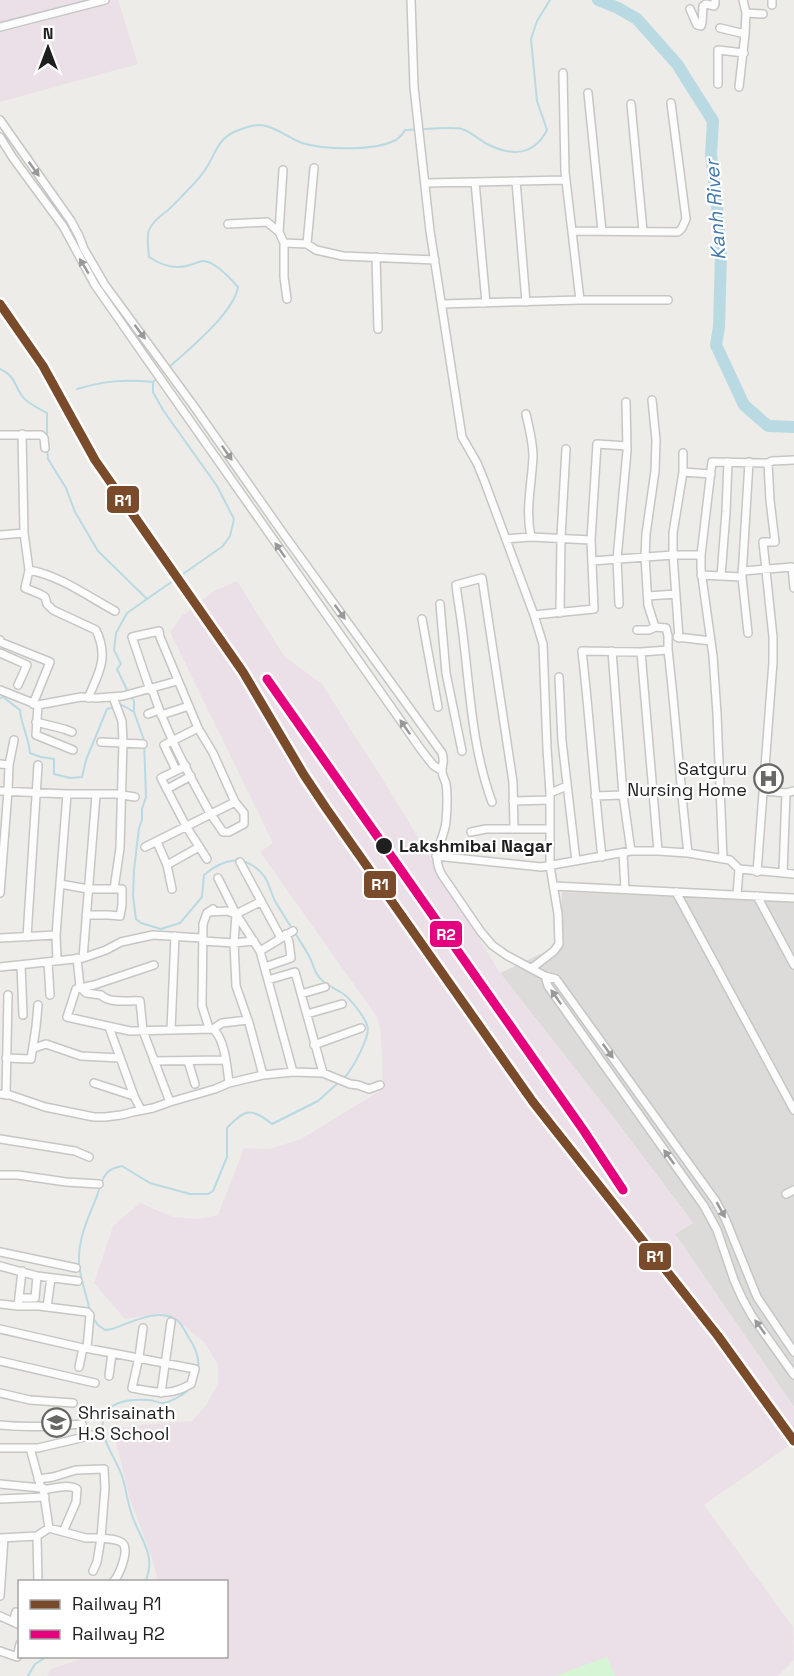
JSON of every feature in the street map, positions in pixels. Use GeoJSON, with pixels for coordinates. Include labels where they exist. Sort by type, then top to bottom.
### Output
{"type":"FeatureCollection","features":[{"type":"Feature","properties":{"kind":"street"},"geometry":{"type":"LineString","coordinates":[[0,27],[105,0]]}},
{"type":"Feature","properties":{"kind":"street"},"geometry":{"type":"LineString","coordinates":[[411,0],[413,77],[417,118],[435,260],[462,437],[477,463],[543,644],[550,796],[550,866],[558,914],[559,944],[554,951],[532,968]]}},
{"type":"Feature","properties":{"kind":"street"},"geometry":{"type":"LineString","coordinates":[[690,9],[697,25],[701,26],[703,6],[706,4],[714,6],[715,0]]}},
{"type":"Feature","properties":{"kind":"street"},"geometry":{"type":"LineString","coordinates":[[739,87],[746,13],[743,0]]}},
{"type":"Feature","properties":{"kind":"street"},"geometry":{"type":"LineString","coordinates":[[746,13],[763,14]]}},
{"type":"Feature","properties":{"kind":"street"},"geometry":{"type":"LineString","coordinates":[[720,28],[745,34]]}},
{"type":"Feature","properties":{"kind":"street"},"geometry":{"type":"LineString","coordinates":[[718,84],[718,50],[744,53]]}},
{"type":"Feature","properties":{"kind":"street"},"geometry":{"type":"LineString","coordinates":[[563,73],[566,180],[580,300]]}},
{"type":"Feature","properties":{"kind":"street"},"geometry":{"type":"LineString","coordinates":[[588,93],[602,231]]}},
{"type":"Feature","properties":{"kind":"street"},"geometry":{"type":"LineString","coordinates":[[630,104],[643,231]]}},
{"type":"Feature","properties":{"kind":"street"},"geometry":{"type":"LineString","coordinates":[[572,231],[678,232],[682,228],[686,219],[671,104]]}},
{"type":"Feature","properties":{"kind":"street"},"geometry":{"type":"LineString","coordinates":[[0,120],[71,221],[105,285],[194,405],[286,538],[442,753],[444,765],[442,771],[447,796],[446,823],[436,856],[442,875],[492,945],[545,976],[556,979],[715,1200],[725,1218],[757,1297],[794,1352]]}},
{"type":"Feature","properties":{"kind":"street"},"geometry":{"type":"LineString","coordinates":[[0,137],[63,226],[95,285],[152,367],[415,741],[433,765],[442,771]]}},
{"type":"Feature","properties":{"kind":"street"},"geometry":{"type":"LineString","coordinates":[[307,244],[314,168]]}},
{"type":"Feature","properties":{"kind":"street"},"geometry":{"type":"LineString","coordinates":[[279,232],[283,170]]}},
{"type":"Feature","properties":{"kind":"street"},"geometry":{"type":"LineString","coordinates":[[425,183],[566,180]]}},
{"type":"Feature","properties":{"kind":"street"},"geometry":{"type":"LineString","coordinates":[[516,181],[526,302]]}},
{"type":"Feature","properties":{"kind":"street"},"geometry":{"type":"LineString","coordinates":[[475,182],[486,303]]}},
{"type":"Feature","properties":{"kind":"street"},"geometry":{"type":"LineString","coordinates":[[228,224],[267,222],[279,232],[284,243],[287,300]]}},
{"type":"Feature","properties":{"kind":"street"},"geometry":{"type":"LineString","coordinates":[[284,243],[307,244],[316,250],[343,256],[435,260]]}},
{"type":"Feature","properties":{"kind":"street"},"geometry":{"type":"LineString","coordinates":[[376,257],[378,329]]}},
{"type":"Feature","properties":{"kind":"street"},"geometry":{"type":"LineString","coordinates":[[442,304],[668,300]]}},
{"type":"Feature","properties":{"kind":"street"},"geometry":{"type":"LineString","coordinates":[[652,400],[656,440],[655,471],[645,557],[648,605],[655,627]]}},
{"type":"Feature","properties":{"kind":"street"},"geometry":{"type":"LineString","coordinates":[[619,603],[617,559],[627,446],[626,402]]}},
{"type":"Feature","properties":{"kind":"street"},"geometry":{"type":"LineString","coordinates":[[526,414],[533,458],[528,516],[531,537]]}},
{"type":"Feature","properties":{"kind":"street"},"geometry":{"type":"LineString","coordinates":[[22,434],[24,533],[29,570],[25,588],[45,597],[53,610],[96,630],[103,646],[102,658],[99,674],[88,698]]}},
{"type":"Feature","properties":{"kind":"street"},"geometry":{"type":"LineString","coordinates":[[0,435],[43,436],[45,448]]}},
{"type":"Feature","properties":{"kind":"street"},"geometry":{"type":"LineString","coordinates":[[534,615],[594,609],[591,540],[597,444],[627,446]]}},
{"type":"Feature","properties":{"kind":"street"},"geometry":{"type":"LineString","coordinates":[[560,613],[566,449]]}},
{"type":"Feature","properties":{"kind":"street"},"geometry":{"type":"LineString","coordinates":[[679,638],[673,532],[683,472],[683,453]]}},
{"type":"Feature","properties":{"kind":"street"},"geometry":{"type":"LineString","coordinates":[[723,859],[717,714],[711,641],[701,576],[701,555],[712,462],[768,463],[794,460]]}},
{"type":"Feature","properties":{"kind":"street"},"geometry":{"type":"LineString","coordinates":[[721,576],[728,462]]}},
{"type":"Feature","properties":{"kind":"street"},"geometry":{"type":"LineString","coordinates":[[748,633],[742,574],[749,462]]}},
{"type":"Feature","properties":{"kind":"street"},"geometry":{"type":"LineString","coordinates":[[757,872],[773,662],[763,542],[775,542],[768,463]]}},
{"type":"Feature","properties":{"kind":"street"},"geometry":{"type":"LineString","coordinates":[[683,472],[711,474]]}},
{"type":"Feature","properties":{"kind":"street"},"geometry":{"type":"LineString","coordinates":[[0,534],[24,533]]}},
{"type":"Feature","properties":{"kind":"street"},"geometry":{"type":"LineString","coordinates":[[506,539],[561,537],[591,540]]}},
{"type":"Feature","properties":{"kind":"street"},"geometry":{"type":"LineString","coordinates":[[592,561],[701,555]]}},
{"type":"Feature","properties":{"kind":"street"},"geometry":{"type":"LineString","coordinates":[[701,576],[742,574],[793,567],[794,588]]}},
{"type":"Feature","properties":{"kind":"street"},"geometry":{"type":"LineString","coordinates":[[29,570],[56,578],[115,611]]}},
{"type":"Feature","properties":{"kind":"street"},"geometry":{"type":"LineString","coordinates":[[492,802],[483,774],[471,715],[456,585],[482,578],[513,782],[514,828]]}},
{"type":"Feature","properties":{"kind":"street"},"geometry":{"type":"LineString","coordinates":[[648,596],[676,594]]}},
{"type":"Feature","properties":{"kind":"street"},"geometry":{"type":"LineString","coordinates":[[440,604],[446,673],[462,750]]}},
{"type":"Feature","properties":{"kind":"street"},"geometry":{"type":"LineString","coordinates":[[422,619],[438,704],[451,698]]}},
{"type":"Feature","properties":{"kind":"street"},"geometry":{"type":"LineString","coordinates":[[637,630],[666,628],[668,636],[688,853]]}},
{"type":"Feature","properties":{"kind":"street"},"geometry":{"type":"LineString","coordinates":[[159,631],[177,681],[198,728],[213,753],[236,802],[244,813],[244,824],[229,832],[223,832],[211,814],[173,740],[132,637],[159,631]]}},
{"type":"Feature","properties":{"kind":"street"},"geometry":{"type":"LineString","coordinates":[[668,636],[711,641]]}},
{"type":"Feature","properties":{"kind":"street"},"geometry":{"type":"LineString","coordinates":[[0,640],[0,642],[50,662],[36,704],[36,735],[73,750]]}},
{"type":"Feature","properties":{"kind":"street"},"geometry":{"type":"LineString","coordinates":[[602,857],[582,651],[668,650]]}},
{"type":"Feature","properties":{"kind":"street"},"geometry":{"type":"LineString","coordinates":[[612,651],[623,795],[631,852]]}},
{"type":"Feature","properties":{"kind":"street"},"geometry":{"type":"LineString","coordinates":[[641,652],[658,851]]}},
{"type":"Feature","properties":{"kind":"street"},"geometry":{"type":"LineString","coordinates":[[0,653],[27,665],[18,685]]}},
{"type":"Feature","properties":{"kind":"street"},"geometry":{"type":"LineString","coordinates":[[559,677],[562,741],[576,861]]}},
{"type":"Feature","properties":{"kind":"street"},"geometry":{"type":"LineString","coordinates":[[0,690],[36,704],[123,696],[177,681]]}},
{"type":"Feature","properties":{"kind":"street"},"geometry":{"type":"LineString","coordinates":[[113,697],[122,721],[123,742],[119,854],[114,889]]}},
{"type":"Feature","properties":{"kind":"street"},"geometry":{"type":"LineString","coordinates":[[148,714],[189,706]]}},
{"type":"Feature","properties":{"kind":"street"},"geometry":{"type":"LineString","coordinates":[[36,722],[72,732]]}},
{"type":"Feature","properties":{"kind":"street"},"geometry":{"type":"LineString","coordinates":[[176,770],[164,745],[198,728]]}},
{"type":"Feature","properties":{"kind":"street"},"geometry":{"type":"LineString","coordinates":[[0,893],[9,765],[14,740]]}},
{"type":"Feature","properties":{"kind":"street"},"geometry":{"type":"LineString","coordinates":[[101,741],[142,744]]}},
{"type":"Feature","properties":{"kind":"street"},"geometry":{"type":"LineString","coordinates":[[0,764],[9,765]]}},
{"type":"Feature","properties":{"kind":"street"},"geometry":{"type":"LineString","coordinates":[[27,937],[39,765]]}},
{"type":"Feature","properties":{"kind":"street"},"geometry":{"type":"LineString","coordinates":[[186,766],[161,778],[207,860]]}},
{"type":"Feature","properties":{"kind":"street"},"geometry":{"type":"LineString","coordinates":[[167,789],[191,776]]}},
{"type":"Feature","properties":{"kind":"street"},"geometry":{"type":"LineString","coordinates":[[513,801],[550,796],[567,786]]}},
{"type":"Feature","properties":{"kind":"street"},"geometry":{"type":"LineString","coordinates":[[764,790],[790,792],[783,873]]}},
{"type":"Feature","properties":{"kind":"street"},"geometry":{"type":"LineString","coordinates":[[0,791],[116,794],[135,797]]}},
{"type":"Feature","properties":{"kind":"street"},"geometry":{"type":"LineString","coordinates":[[57,960],[56,935],[67,794]]}},
{"type":"Feature","properties":{"kind":"street"},"geometry":{"type":"LineString","coordinates":[[96,795],[80,958],[80,987],[86,993],[101,995],[105,999],[140,1001],[143,1031],[170,1101]]}},
{"type":"Feature","properties":{"kind":"street"},"geometry":{"type":"LineString","coordinates":[[595,796],[623,795]]}},
{"type":"Feature","properties":{"kind":"street"},"geometry":{"type":"LineString","coordinates":[[145,847],[236,802]]}},
{"type":"Feature","properties":{"kind":"street"},"geometry":{"type":"LineString","coordinates":[[471,832],[486,829],[550,829]]}},
{"type":"Feature","properties":{"kind":"street"},"geometry":{"type":"LineString","coordinates":[[157,842],[167,865],[172,889]]}},
{"type":"Feature","properties":{"kind":"street"},"geometry":{"type":"LineString","coordinates":[[167,865],[199,847]]}},
{"type":"Feature","properties":{"kind":"street"},"geometry":{"type":"LineString","coordinates":[[436,856],[541,867],[623,853],[658,851],[730,860],[739,869],[794,874]]}},
{"type":"Feature","properties":{"kind":"street"},"geometry":{"type":"LineString","coordinates":[[623,853],[625,890]]}},
{"type":"Feature","properties":{"kind":"street"},"geometry":{"type":"LineString","coordinates":[[240,862],[260,902],[286,934],[289,942],[291,958],[265,967]]}},
{"type":"Feature","properties":{"kind":"street"},"geometry":{"type":"LineString","coordinates":[[737,895],[739,869]]}},
{"type":"Feature","properties":{"kind":"street"},"geometry":{"type":"LineString","coordinates":[[218,878],[236,914],[260,951],[293,1072]]}},
{"type":"Feature","properties":{"kind":"street"},"geometry":{"type":"LineString","coordinates":[[60,884],[88,889],[122,889],[120,916],[86,915]]}},
{"type":"Feature","properties":{"kind":"street"},"geometry":{"type":"LineString","coordinates":[[554,886],[794,898]]}},
{"type":"Feature","properties":{"kind":"street"},"geometry":{"type":"LineString","coordinates":[[676,892],[794,1110]]}},
{"type":"Feature","properties":{"kind":"street"},"geometry":{"type":"LineString","coordinates":[[757,896],[794,965]]}},
{"type":"Feature","properties":{"kind":"street"},"geometry":{"type":"LineString","coordinates":[[229,1083],[219,1036],[211,1028],[202,1006],[203,924],[210,911],[227,911],[236,914],[260,902]]}},
{"type":"Feature","properties":{"kind":"street"},"geometry":{"type":"LineString","coordinates":[[236,914],[234,943],[236,986],[263,1075]]}},
{"type":"Feature","properties":{"kind":"street"},"geometry":{"type":"LineString","coordinates":[[260,951],[286,934]]}},
{"type":"Feature","properties":{"kind":"street"},"geometry":{"type":"LineString","coordinates":[[0,938],[56,935]]}},
{"type":"Feature","properties":{"kind":"street"},"geometry":{"type":"LineString","coordinates":[[0,967],[80,958],[106,950],[121,942],[153,935],[234,943],[254,941]]}},
{"type":"Feature","properties":{"kind":"street"},"geometry":{"type":"LineString","coordinates":[[171,1030],[175,936]]}},
{"type":"Feature","properties":{"kind":"street"},"geometry":{"type":"LineString","coordinates":[[48,962],[50,995]]}},
{"type":"Feature","properties":{"kind":"street"},"geometry":{"type":"LineString","coordinates":[[21,965],[23,1015]]}},
{"type":"Feature","properties":{"kind":"street"},"geometry":{"type":"LineString","coordinates":[[154,965],[76,989],[67,1017],[130,1031],[211,1028],[222,1023],[248,1020]]}},
{"type":"Feature","properties":{"kind":"street"},"geometry":{"type":"LineString","coordinates":[[268,980],[295,972],[322,1073]]}},
{"type":"Feature","properties":{"kind":"street"},"geometry":{"type":"LineString","coordinates":[[545,976],[548,986],[704,1206],[717,1230],[742,1298],[794,1375]]}},
{"type":"Feature","properties":{"kind":"street"},"geometry":{"type":"LineString","coordinates":[[301,994],[325,987]]}},
{"type":"Feature","properties":{"kind":"street"},"geometry":{"type":"LineString","coordinates":[[8,995],[4,1029],[6,1058],[3,1095],[45,1107],[94,1117],[121,1115],[153,1108],[229,1083],[263,1075],[293,1072],[322,1073],[369,1089],[381,1084]]}},
{"type":"Feature","properties":{"kind":"street"},"geometry":{"type":"LineString","coordinates":[[307,1014],[342,1004]]}},
{"type":"Feature","properties":{"kind":"street"},"geometry":{"type":"LineString","coordinates":[[6,1058],[31,1059],[38,1005]]}},
{"type":"Feature","properties":{"kind":"street"},"geometry":{"type":"LineString","coordinates":[[109,1027],[141,1110]]}},
{"type":"Feature","properties":{"kind":"street"},"geometry":{"type":"LineString","coordinates":[[314,1045],[361,1028]]}},
{"type":"Feature","properties":{"kind":"street"},"geometry":{"type":"LineString","coordinates":[[34,1048],[46,1044],[81,1056],[120,1058]]}},
{"type":"Feature","properties":{"kind":"street"},"geometry":{"type":"LineString","coordinates":[[154,1061],[225,1060]]}},
{"type":"Feature","properties":{"kind":"street"},"geometry":{"type":"LineString","coordinates":[[188,1061],[195,1084]]}},
{"type":"Feature","properties":{"kind":"street"},"geometry":{"type":"LineString","coordinates":[[94,1083],[134,1096]]}},
{"type":"Feature","properties":{"kind":"street"},"geometry":{"type":"LineString","coordinates":[[0,1139],[75,1151],[89,1157]]}},
{"type":"Feature","properties":{"kind":"street"},"geometry":{"type":"LineString","coordinates":[[0,1175],[99,1184]]}},
{"type":"Feature","properties":{"kind":"street"},"geometry":{"type":"LineString","coordinates":[[786,1194],[794,1190]]}},
{"type":"Feature","properties":{"kind":"street"},"geometry":{"type":"LineString","coordinates":[[0,1252],[76,1268]]}},
{"type":"Feature","properties":{"kind":"street"},"geometry":{"type":"LineString","coordinates":[[0,1266],[37,1276],[78,1281]]}},
{"type":"Feature","properties":{"kind":"street"},"geometry":{"type":"LineString","coordinates":[[19,1302],[22,1271]]}},
{"type":"Feature","properties":{"kind":"street"},"geometry":{"type":"LineString","coordinates":[[0,1305],[35,1298],[37,1276]]}},
{"type":"Feature","properties":{"kind":"street"},"geometry":{"type":"LineString","coordinates":[[47,1307],[51,1278]]}},
{"type":"Feature","properties":{"kind":"street"},"geometry":{"type":"LineString","coordinates":[[19,1302],[87,1312],[90,1315],[85,1348],[79,1367]]}},
{"type":"Feature","properties":{"kind":"street"},"geometry":{"type":"LineString","coordinates":[[161,1393],[171,1322]]}},
{"type":"Feature","properties":{"kind":"street"},"geometry":{"type":"LineString","coordinates":[[0,1329],[85,1348],[139,1357],[195,1369],[191,1384],[181,1390],[161,1393],[132,1388],[139,1357],[142,1329]]}},
{"type":"Feature","properties":{"kind":"street"},"geometry":{"type":"LineString","coordinates":[[109,1376],[112,1353]]}},
{"type":"Feature","properties":{"kind":"street"},"geometry":{"type":"LineString","coordinates":[[0,1361],[95,1383]]}},
{"type":"Feature","properties":{"kind":"street"},"geometry":{"type":"LineString","coordinates":[[0,1393],[30,1400],[73,1403]]}},
{"type":"Feature","properties":{"kind":"street"},"geometry":{"type":"LineString","coordinates":[[0,1425],[47,1427],[82,1424]]}},
{"type":"Feature","properties":{"kind":"street"},"geometry":{"type":"LineString","coordinates":[[0,1448],[30,1448],[93,1436]]}},
{"type":"Feature","properties":{"kind":"street"},"geometry":{"type":"LineString","coordinates":[[30,1448],[43,1492],[49,1528]]}},
{"type":"Feature","properties":{"kind":"street"},"geometry":{"type":"LineString","coordinates":[[38,1479],[76,1470],[104,1469],[105,1488],[101,1539],[93,1571]]}},
{"type":"Feature","properties":{"kind":"street"},"geometry":{"type":"LineString","coordinates":[[0,1484],[43,1492]]}},
{"type":"Feature","properties":{"kind":"street"},"geometry":{"type":"LineString","coordinates":[[0,1499],[73,1486],[77,1489],[76,1502],[63,1532]]}},
{"type":"Feature","properties":{"kind":"street"},"geometry":{"type":"LineString","coordinates":[[0,1596],[2,1538],[37,1536],[49,1528],[86,1538],[117,1540],[124,1546],[124,1562],[117,1578],[114,1580]]}},
{"type":"Feature","properties":{"kind":"street"},"geometry":{"type":"LineString","coordinates":[[37,1536],[38,1580]]}},
{"type":"Feature","properties":{"kind":"street"},"geometry":{"type":"LineString","coordinates":[[0,1616],[16,1624],[16,1612]]}},
{"type":"Feature","properties":{"kind":"street"},"geometry":{"type":"LineString","coordinates":[[0,1652],[17,1657],[18,1653]]}},
{"type":"Feature","properties":{"kind":"shaded area"},"geometry":{"type":"Polygon","coordinates":[[[0,0],[118,0],[138,64],[0,102],[0,0]]]}},
{"type":"Feature","properties":{"kind":"shaded area"},"geometry":{"type":"Polygon","coordinates":[[[237,581],[284,656],[322,684],[500,973],[693,1223],[675,1234],[794,1407],[794,1442],[704,1505],[793,1627],[794,1660],[778,1676],[47,1676],[51,1669],[84,1658],[228,1658],[228,1580],[158,1580],[129,1496],[113,1429],[192,1421],[207,1404],[218,1383],[218,1365],[204,1342],[182,1324],[161,1313],[125,1319],[94,1283],[113,1226],[140,1203],[173,1217],[197,1219],[218,1215],[244,1148],[269,1149],[301,1139],[383,1089],[381,1034],[377,1017],[260,852],[273,843],[170,632],[183,615],[214,591],[237,581]]]}},
{"type":"Feature","properties":{"kind":"shaded area"},"geometry":{"type":"Polygon","coordinates":[[[562,892],[794,901],[794,1407],[675,1234],[693,1223],[500,973],[560,945],[562,892]]]}},
{"type":"Feature","properties":{"kind":"green space"},"geometry":{"type":"Polygon","coordinates":[[[607,1657],[615,1676],[555,1676],[607,1657]]]}},
{"type":"Feature","properties":{"kind":"waterway"},"geometry":{"type":"LineString","coordinates":[[128,692],[117,669],[121,664],[114,650],[116,633],[127,613],[223,546],[230,536],[234,519],[217,486],[163,410],[153,392],[153,382],[215,324],[234,299],[238,287],[222,271],[208,262],[202,261],[174,267],[149,257],[148,235],[151,226],[200,177],[224,139],[243,128],[266,126],[302,143],[323,147],[350,148],[387,144],[396,140],[405,130],[458,128],[505,151],[521,152],[528,149],[535,145],[547,130],[537,101],[531,39],[537,21],[550,0]]}},
{"type":"Feature","properties":{"kind":"waterway","name":"Kanh River"},"geometry":{"type":"LineString","coordinates":[[598,0],[637,19],[677,64],[713,121],[711,154],[721,255],[719,327],[716,345],[744,405],[768,426],[794,427]]}},
{"type":"Feature","properties":{"kind":"waterway"},"geometry":{"type":"LineString","coordinates":[[0,369],[12,378],[24,399],[47,413],[47,440]]}},
{"type":"Feature","properties":{"kind":"waterway"},"geometry":{"type":"LineString","coordinates":[[77,389],[115,381],[153,382]]}},
{"type":"Feature","properties":{"kind":"waterway"},"geometry":{"type":"LineString","coordinates":[[47,448],[48,459],[66,488],[75,512],[98,551],[146,598]]}},
{"type":"Feature","properties":{"kind":"waterway"},"geometry":{"type":"LineString","coordinates":[[131,696],[144,740],[146,797],[142,809],[134,870],[133,896],[136,919],[141,923],[161,929],[180,923],[202,897],[204,875],[212,869],[235,861],[242,861],[257,869],[266,879],[275,901],[309,956],[317,975],[349,999],[367,1025],[364,1044],[344,1078]]}},
{"type":"Feature","properties":{"kind":"waterway"},"geometry":{"type":"LineString","coordinates":[[0,698],[3,697],[20,710],[30,753],[54,759],[54,774],[70,778],[82,777],[86,760],[107,709],[122,705],[134,712]]}},
{"type":"Feature","properties":{"kind":"waterway"},"geometry":{"type":"LineString","coordinates":[[90,1312],[80,1269],[80,1245],[87,1220],[107,1172],[122,1166],[150,1183],[190,1194],[208,1194],[213,1191],[227,1157],[227,1128],[239,1117],[248,1112],[253,1113],[272,1124],[318,1101],[339,1082]]}},
{"type":"Feature","properties":{"kind":"waterway"},"geometry":{"type":"LineString","coordinates":[[92,1317],[105,1330],[155,1315],[172,1317],[180,1324],[193,1345],[198,1357],[198,1369]]}},
{"type":"Feature","properties":{"kind":"waterway"},"geometry":{"type":"LineString","coordinates":[[146,1580],[149,1563],[146,1546],[134,1521],[122,1476],[105,1439],[104,1416],[107,1410],[117,1403],[137,1400],[163,1403],[178,1397],[190,1388]]}},
{"type":"Feature","properties":{"kind":"waterway"},"geometry":{"type":"LineString","coordinates":[[28,1676],[35,1664],[45,1658]]}},
{"type":"Feature","properties":{"kind":"rail line","name":"R1"},"geometry":{"type":"LineString","coordinates":[[0,304],[43,366],[95,460],[243,672],[326,808],[533,1102],[718,1336],[794,1441]]}},
{"type":"Feature","properties":{"kind":"rail line","name":"R2"},"geometry":{"type":"LineString","coordinates":[[267,679],[623,1190]]}},
{"type":"Feature","properties":{"kind":"place","name":"Satguru Nursing Home"},"geometry":{"type":"Point","coordinates":[768,779]}},
{"type":"Feature","properties":{"kind":"place","name":"Lakshmibai Nagar"},"geometry":{"type":"Point","coordinates":[384,846]}},
{"type":"Feature","properties":{"kind":"place","name":"Shrisainath H.S School"},"geometry":{"type":"Point","coordinates":[57,1423]}}]}
